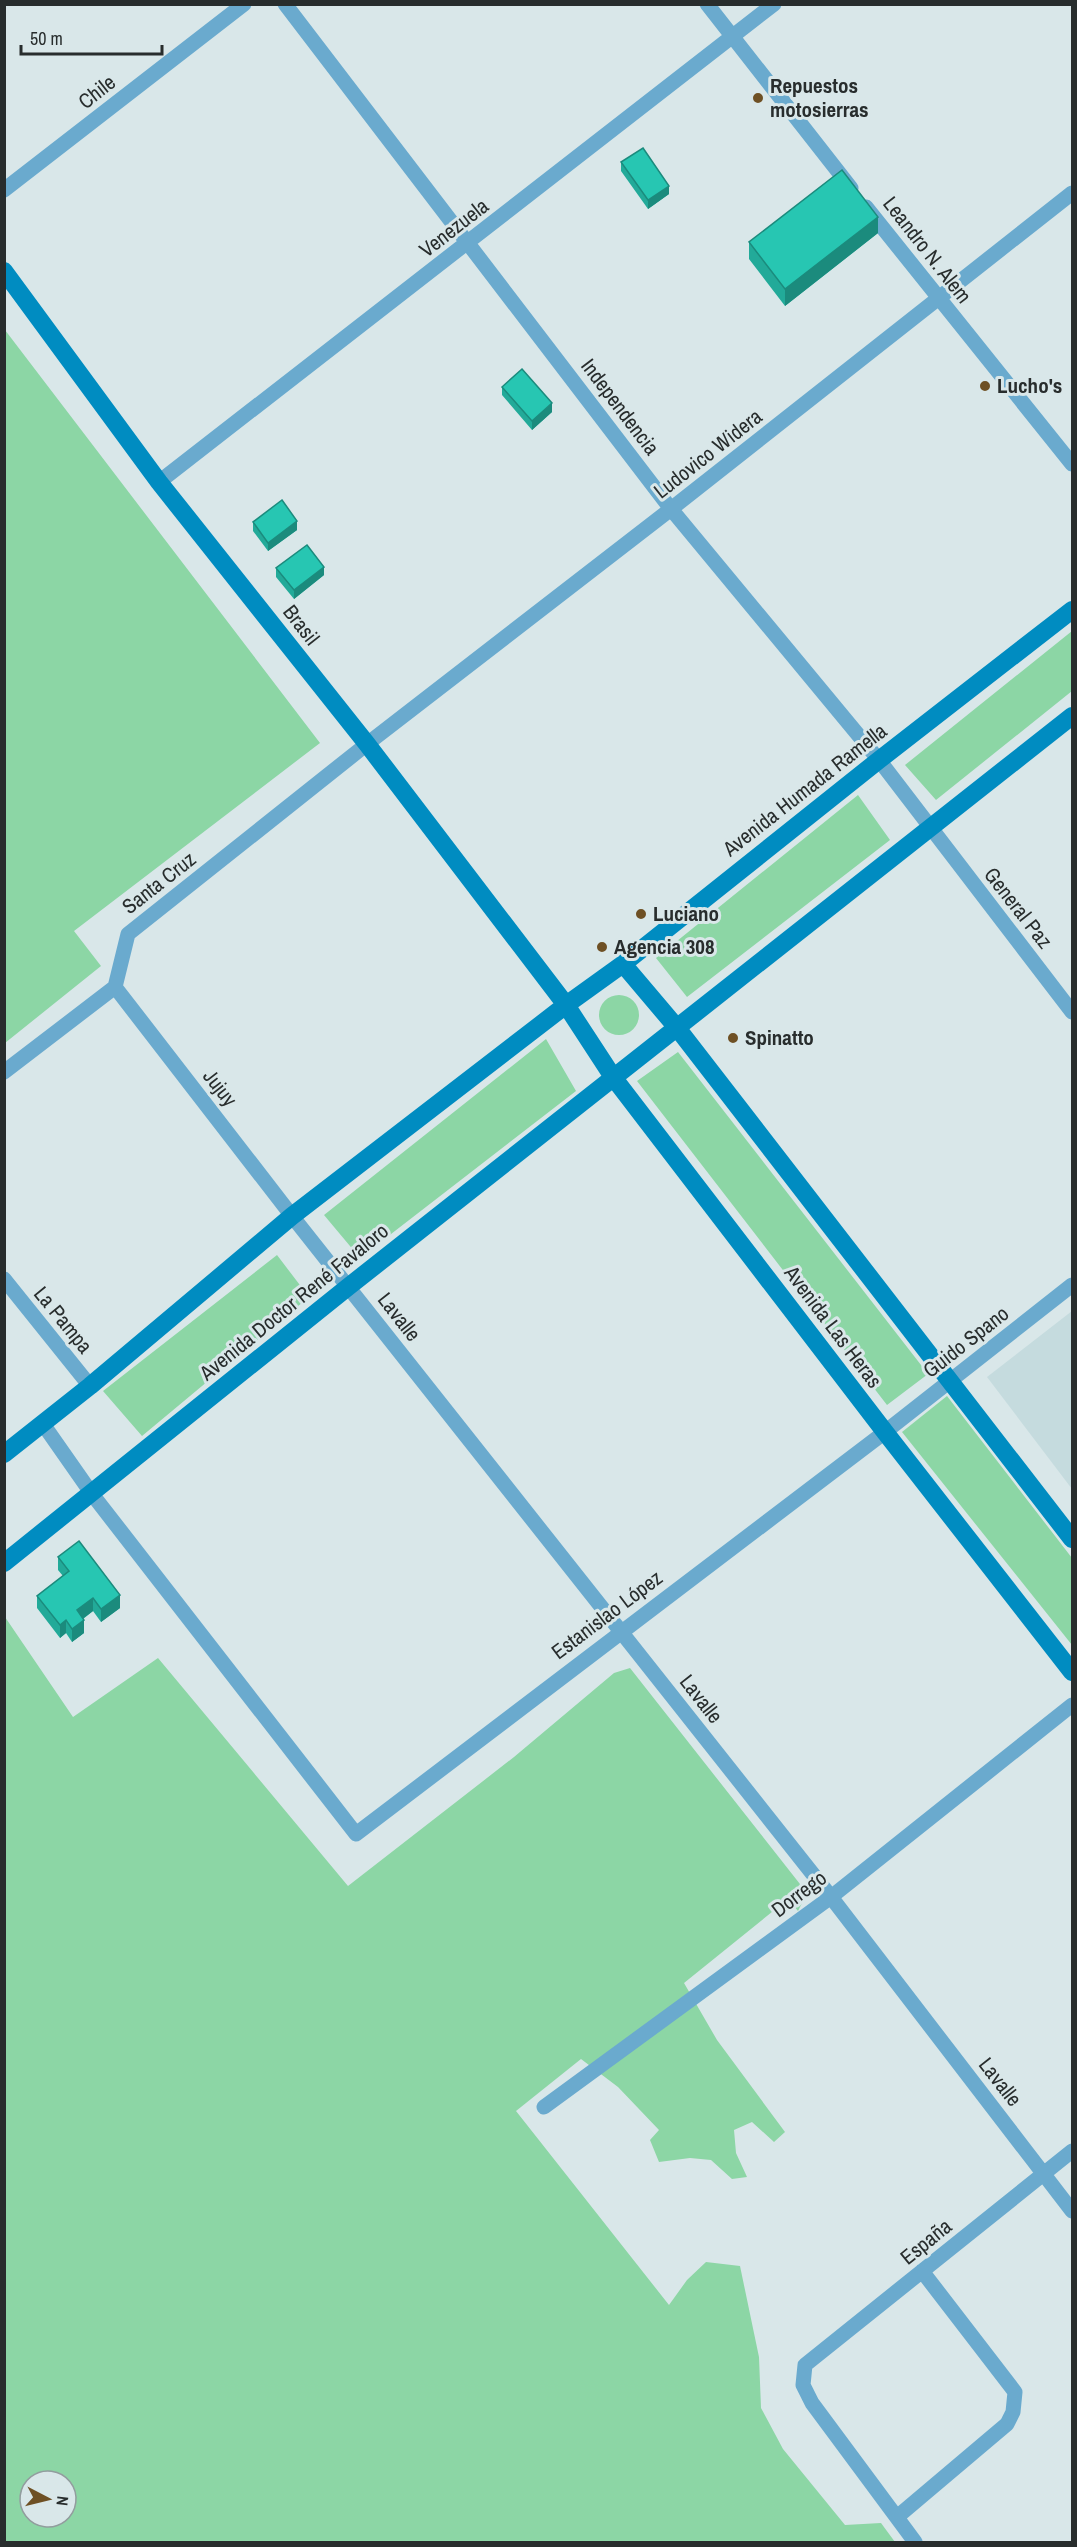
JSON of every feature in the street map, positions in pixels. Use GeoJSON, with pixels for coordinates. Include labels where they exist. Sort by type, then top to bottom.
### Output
{"type":"FeatureCollection","features":[{"type":"Feature","properties":{"kind":"main road","name":"Brasil"},"geometry":{"type":"LineString","coordinates":[[4,271],[159,482],[367,744],[566,1005]]}},
{"type":"Feature","properties":{"kind":"main road","name":"Avenida Humada Ramella"},"geometry":{"type":"LineString","coordinates":[[566,1005],[623,964],[1072,610]]}},
{"type":"Feature","properties":{"kind":"main road"},"geometry":{"type":"LineString","coordinates":[[613,1077],[678,1029],[1072,716]]}},
{"type":"Feature","properties":{"kind":"main road"},"geometry":{"type":"LineString","coordinates":[[623,964],[678,1029],[1072,1539]]}},
{"type":"Feature","properties":{"kind":"main road"},"geometry":{"type":"LineString","coordinates":[[4,1454],[90,1386],[292,1216],[566,1005]]}},
{"type":"Feature","properties":{"kind":"main road","name":"Avenida Las Heras"},"geometry":{"type":"LineString","coordinates":[[566,1005],[613,1077],[1072,1672]]}},
{"type":"Feature","properties":{"kind":"main road","name":"Avenida Doctor René Favaloro"},"geometry":{"type":"LineString","coordinates":[[4,1563],[613,1077]]}},
{"type":"Feature","properties":{"kind":"street","name":"Chile"},"geometry":{"type":"LineString","coordinates":[[4,190],[244,4]]}},
{"type":"Feature","properties":{"kind":"street","name":"Independencia"},"geometry":{"type":"LineString","coordinates":[[285,4],[671,509],[879,760],[931,829]]}},
{"type":"Feature","properties":{"kind":"street","name":"Leandro N. Alem"},"geometry":{"type":"LineString","coordinates":[[707,4],[938,299],[1072,464]]}},
{"type":"Feature","properties":{"kind":"street","name":"Venezuela"},"geometry":{"type":"LineString","coordinates":[[159,482],[774,4]]}},
{"type":"Feature","properties":{"kind":"street","name":"Ludovico Widera"},"geometry":{"type":"LineString","coordinates":[[367,744],[671,509],[1072,193]]}},
{"type":"Feature","properties":{"kind":"street","name":"Santa Cruz"},"geometry":{"type":"LineString","coordinates":[[115,987],[128,934],[367,744]]}},
{"type":"Feature","properties":{"kind":"street","name":"General Paz"},"geometry":{"type":"LineString","coordinates":[[931,829],[1072,1012]]}},
{"type":"Feature","properties":{"kind":"street"},"geometry":{"type":"LineString","coordinates":[[4,1072],[115,987]]}},
{"type":"Feature","properties":{"kind":"street","name":"Jujuy"},"geometry":{"type":"LineString","coordinates":[[115,987],[292,1216]]}},
{"type":"Feature","properties":{"kind":"street","name":"Lavalle"},"geometry":{"type":"LineString","coordinates":[[292,1216],[831,1897],[1072,2211]]}},
{"type":"Feature","properties":{"kind":"street","name":"La Pampa"},"geometry":{"type":"LineString","coordinates":[[4,1279],[90,1386]]}},
{"type":"Feature","properties":{"kind":"street","name":"Guido Spano"},"geometry":{"type":"LineString","coordinates":[[885,1432],[1072,1286]]}},
{"type":"Feature","properties":{"kind":"street"},"geometry":{"type":"LineString","coordinates":[[43,1424],[92,1494]]}},
{"type":"Feature","properties":{"kind":"street","name":"Estanislao López"},"geometry":{"type":"LineString","coordinates":[[92,1494],[356,1834],[885,1432]]}},
{"type":"Feature","properties":{"kind":"street","name":"Dorrego"},"geometry":{"type":"LineString","coordinates":[[544,2107],[831,1897],[1072,1705]]}},
{"type":"Feature","properties":{"kind":"street","name":"España"},"geometry":{"type":"LineString","coordinates":[[897,2517],[812,2403],[803,2385],[805,2365],[1072,2151]]}},
{"type":"Feature","properties":{"kind":"street"},"geometry":{"type":"LineString","coordinates":[[915,2542],[897,2517],[1006,2424],[1013,2412],[1015,2392],[922,2271]]}},
{"type":"Feature","properties":{"kind":"shaded area"},"geometry":{"type":"Polygon","coordinates":[[[1072,1311],[1072,1489],[987,1377],[1072,1311]]]}},
{"type":"Feature","properties":{"kind":"green space"},"geometry":{"type":"Polygon","coordinates":[[[5,330],[320,743],[74,931],[101,966],[5,1043],[5,330]]]}},
{"type":"Feature","properties":{"kind":"green space"},"geometry":{"type":"Polygon","coordinates":[[[1072,631],[1072,691],[936,800],[905,765],[1072,631]]]}},
{"type":"Feature","properties":{"kind":"green space"},"geometry":{"type":"Polygon","coordinates":[[[858,795],[890,840],[687,997],[656,958],[858,795]]]}},
{"type":"Feature","properties":{"kind":"green space"},"geometry":{"type":"Polygon","coordinates":[[[619,995],[627,996],[633,1001],[638,1007],[638,1023],[633,1029],[627,1034],[619,1035],[611,1034],[605,1029],[600,1023],[599,1015],[600,1007],[605,1001],[611,996],[619,995]]]}},
{"type":"Feature","properties":{"kind":"green space"},"geometry":{"type":"Polygon","coordinates":[[[546,1039],[576,1091],[360,1258],[324,1215],[546,1039]]]}},
{"type":"Feature","properties":{"kind":"green space"},"geometry":{"type":"Polygon","coordinates":[[[678,1052],[928,1374],[887,1405],[637,1081],[678,1052]]]}},
{"type":"Feature","properties":{"kind":"green space"},"geometry":{"type":"Polygon","coordinates":[[[277,1255],[309,1297],[142,1436],[103,1391],[277,1255]]]}},
{"type":"Feature","properties":{"kind":"green space"},"geometry":{"type":"Polygon","coordinates":[[[947,1396],[1072,1558],[1072,1645],[902,1432],[947,1396]]]}},
{"type":"Feature","properties":{"kind":"green space"},"geometry":{"type":"Polygon","coordinates":[[[5,1617],[73,1717],[158,1658],[348,1886],[514,1757],[614,1673],[630,1668],[807,1893],[798,1911],[788,1899],[684,1983],[717,2040],[785,2132],[774,2142],[752,2122],[734,2130],[736,2153],[747,2177],[732,2179],[711,2160],[690,2158],[659,2162],[650,2140],[659,2130],[618,2087],[581,2059],[516,2111],[669,2305],[687,2280],[706,2262],[740,2266],[759,2357],[761,2408],[783,2449],[845,2525],[881,2523],[895,2542],[5,2542],[5,1617]]]}},
{"type":"Feature","properties":{"kind":"building"},"geometry":{"type":"Polygon","coordinates":[[[643,148],[669,186],[648,200],[621,162],[643,148]]]}},
{"type":"Feature","properties":{"kind":"building"},"geometry":{"type":"Polygon","coordinates":[[[842,170],[878,217],[785,289],[749,242],[842,170]]]}},
{"type":"Feature","properties":{"kind":"building"},"geometry":{"type":"Polygon","coordinates":[[[522,369],[552,403],[532,421],[502,387],[522,369]]]}},
{"type":"Feature","properties":{"kind":"building"},"geometry":{"type":"Polygon","coordinates":[[[282,500],[297,521],[268,543],[253,522],[282,500]]]}},
{"type":"Feature","properties":{"kind":"building"},"geometry":{"type":"Polygon","coordinates":[[[307,545],[324,567],[294,590],[276,568],[307,545]]]}},
{"type":"Feature","properties":{"kind":"building"},"geometry":{"type":"Polygon","coordinates":[[[79,1541],[120,1595],[101,1609],[93,1598],[77,1610],[84,1620],[72,1629],[66,1620],[60,1625],[37,1596],[69,1571],[58,1557],[79,1541]]]}},
{"type":"Feature","properties":{"kind":"place","name":"Repuestos motosierras"},"geometry":{"type":"Point","coordinates":[758,98]}},
{"type":"Feature","properties":{"kind":"place","name":"Lucho's"},"geometry":{"type":"Point","coordinates":[985,386]}},
{"type":"Feature","properties":{"kind":"place","name":"Luciano"},"geometry":{"type":"Point","coordinates":[641,914]}},
{"type":"Feature","properties":{"kind":"place","name":"Agencia 308"},"geometry":{"type":"Point","coordinates":[602,947]}},
{"type":"Feature","properties":{"kind":"place","name":"Spinatto"},"geometry":{"type":"Point","coordinates":[733,1038]}}]}
